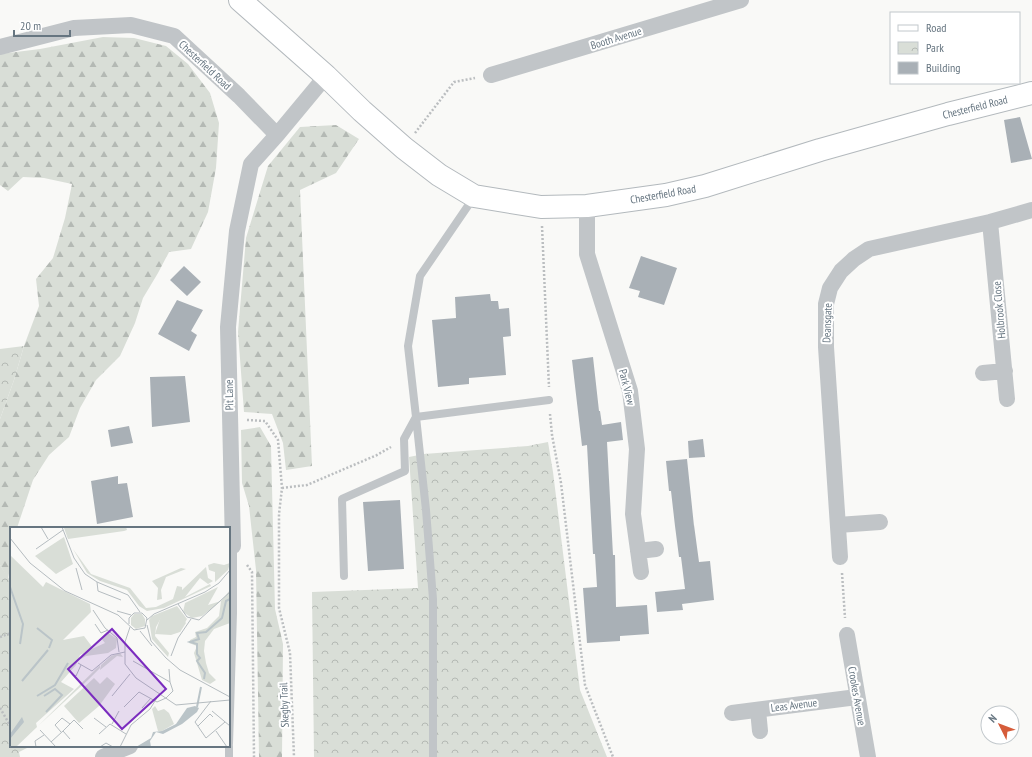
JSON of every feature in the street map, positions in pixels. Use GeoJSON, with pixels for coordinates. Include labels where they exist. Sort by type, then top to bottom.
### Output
{"type":"FeatureCollection","features":[{"type":"Feature","properties":{"kind":"street","name":"Chesterfield Road"},"geometry":{"type":"LineString","coordinates":[[240,0],[404,148],[439,175],[474,196],[541,207],[588,206],[666,195],[705,186],[820,150],[948,114],[1029,98]]}},
{"type":"Feature","properties":{"kind":"street","name":"Booth Avenue"},"geometry":{"type":"LineString","coordinates":[[491,75],[741,0]]}},
{"type":"Feature","properties":{"kind":"street","name":"Chesterfield Road"},"geometry":{"type":"LineString","coordinates":[[0,47],[74,28],[131,25],[174,36],[239,96],[277,135]]}},
{"type":"Feature","properties":{"kind":"street","name":"Pit Lane"},"geometry":{"type":"LineString","coordinates":[[231,546],[228,327],[237,231],[250,164],[277,135],[326,76]]}},
{"type":"Feature","properties":{"kind":"street","name":"Park View"},"geometry":{"type":"LineString","coordinates":[[588,206],[587,254],[630,391],[637,449],[633,514],[641,572]]}},
{"type":"Feature","properties":{"kind":"street","name":"Deansgate"},"geometry":{"type":"LineString","coordinates":[[840,557],[826,347],[826,304],[830,288],[845,267],[869,249],[990,222],[1032,210]]}},
{"type":"Feature","properties":{"kind":"street","name":"Holbrook Close"},"geometry":{"type":"LineString","coordinates":[[990,222],[1007,399]]}},
{"type":"Feature","properties":{"kind":"street"},"geometry":{"type":"LineString","coordinates":[[983,373],[1005,371]]}},
{"type":"Feature","properties":{"kind":"street"},"geometry":{"type":"LineString","coordinates":[[838,525],[880,522]]}},
{"type":"Feature","properties":{"kind":"street"},"geometry":{"type":"LineString","coordinates":[[638,551],[656,549]]}},
{"type":"Feature","properties":{"kind":"street","name":"Crookes Avenue"},"geometry":{"type":"LineString","coordinates":[[846,635],[868,757]]}},
{"type":"Feature","properties":{"kind":"street","name":"Leas Avenue"},"geometry":{"type":"LineString","coordinates":[[732,713],[857,697]]}},
{"type":"Feature","properties":{"kind":"street"},"geometry":{"type":"LineString","coordinates":[[758,710],[760,731]]}},
{"type":"Feature","properties":{"kind":"street"},"geometry":{"type":"LineString","coordinates":[[103,757],[128,747]]}},
{"type":"Feature","properties":{"kind":"lane"},"geometry":{"type":"LineString","coordinates":[[433,757],[433,598],[426,510],[408,346],[420,276],[474,196]]}},
{"type":"Feature","properties":{"kind":"lane"},"geometry":{"type":"LineString","coordinates":[[416,417],[549,400]]}},
{"type":"Feature","properties":{"kind":"lane"},"geometry":{"type":"LineString","coordinates":[[344,576],[342,499],[406,471],[404,439],[416,417]]}},
{"type":"Feature","properties":{"kind":"lane","name":"Pit Lane"},"geometry":{"type":"LineString","coordinates":[[230,712],[233,613],[231,546]]}},
{"type":"Feature","properties":{"kind":"path"},"geometry":{"type":"LineString","coordinates":[[404,148],[454,82],[491,75]]}},
{"type":"Feature","properties":{"kind":"path"},"geometry":{"type":"LineString","coordinates":[[541,207],[549,400],[552,435],[561,483],[585,684],[613,757]]}},
{"type":"Feature","properties":{"kind":"path"},"geometry":{"type":"LineString","coordinates":[[230,420],[265,421],[278,440],[282,488],[307,485],[377,455],[404,439]]}},
{"type":"Feature","properties":{"kind":"path","name":"Skegby Trail"},"geometry":{"type":"LineString","coordinates":[[282,488],[279,514],[279,608],[290,653],[294,757]]}},
{"type":"Feature","properties":{"kind":"path"},"geometry":{"type":"LineString","coordinates":[[231,546],[252,572],[254,757]]}},
{"type":"Feature","properties":{"kind":"path"},"geometry":{"type":"LineString","coordinates":[[840,557],[846,635]]}},
{"type":"Feature","properties":{"kind":"path"},"geometry":{"type":"LineString","coordinates":[[0,637],[10,633]]}},
{"type":"Feature","properties":{"kind":"path"},"geometry":{"type":"LineString","coordinates":[[0,708],[10,725]]}},
{"type":"Feature","properties":{"kind":"green space"},"geometry":{"type":"Polygon","coordinates":[[[103,37],[134,38],[166,46],[188,64],[210,93],[219,123],[216,168],[208,212],[191,249],[169,252],[143,298],[135,323],[120,356],[96,380],[80,408],[69,437],[49,455],[33,480],[17,527],[10,527],[10,568],[8,579],[0,565],[0,419],[39,306],[36,279],[53,258],[65,218],[72,184],[44,178],[23,177],[8,191],[0,185],[0,54],[40,49],[103,37]]]}},
{"type":"Feature","properties":{"kind":"green space"},"geometry":{"type":"Polygon","coordinates":[[[336,125],[359,139],[336,173],[300,190],[312,466],[286,470],[283,443],[272,414],[244,412],[238,332],[246,238],[268,166],[300,127],[336,125]]]}},
{"type":"Feature","properties":{"kind":"green space"},"geometry":{"type":"Polygon","coordinates":[[[24,346],[14,380],[0,419],[0,349],[24,346]]]}},
{"type":"Feature","properties":{"kind":"green space"},"geometry":{"type":"Polygon","coordinates":[[[260,427],[271,446],[275,609],[283,644],[282,757],[259,757],[256,570],[249,506],[242,483],[241,430],[260,427]]]}},
{"type":"Feature","properties":{"kind":"green space"},"geometry":{"type":"Polygon","coordinates":[[[548,442],[580,690],[607,757],[314,757],[312,592],[418,588],[409,457],[424,454],[528,446],[548,442]]]}},
{"type":"Feature","properties":{"kind":"green space"},"geometry":{"type":"Polygon","coordinates":[[[0,565],[10,580],[10,747],[29,747],[19,752],[20,757],[0,757],[0,565]]]}},
{"type":"Feature","properties":{"kind":"building"},"geometry":{"type":"Polygon","coordinates":[[[1020,117],[1032,159],[1011,163],[1004,120],[1020,117]]]}},
{"type":"Feature","properties":{"kind":"building"},"geometry":{"type":"Polygon","coordinates":[[[641,256],[677,268],[664,305],[638,297],[640,291],[629,288],[641,256]]]}},
{"type":"Feature","properties":{"kind":"building"},"geometry":{"type":"Polygon","coordinates":[[[184,266],[201,282],[187,296],[170,280],[184,266]]]}},
{"type":"Feature","properties":{"kind":"building"},"geometry":{"type":"Polygon","coordinates":[[[490,294],[491,301],[498,301],[499,309],[509,308],[511,336],[503,337],[506,375],[469,378],[469,384],[438,387],[432,320],[456,318],[455,297],[490,294]]]}},
{"type":"Feature","properties":{"kind":"building"},"geometry":{"type":"Polygon","coordinates":[[[177,300],[203,310],[191,331],[197,335],[189,351],[158,334],[177,300]]]}},
{"type":"Feature","properties":{"kind":"building"},"geometry":{"type":"Polygon","coordinates":[[[593,357],[602,425],[621,422],[623,440],[607,442],[613,555],[615,555],[616,607],[647,605],[649,634],[620,636],[620,641],[587,643],[583,588],[597,587],[595,554],[593,554],[587,445],[582,446],[572,360],[593,357]]]}},
{"type":"Feature","properties":{"kind":"building"},"geometry":{"type":"Polygon","coordinates":[[[185,376],[190,422],[152,427],[150,377],[185,376]]]}},
{"type":"Feature","properties":{"kind":"building"},"geometry":{"type":"Polygon","coordinates":[[[129,426],[133,443],[111,447],[108,430],[129,426]]]}},
{"type":"Feature","properties":{"kind":"building"},"geometry":{"type":"Polygon","coordinates":[[[703,439],[705,457],[689,458],[688,441],[703,439]]]}},
{"type":"Feature","properties":{"kind":"building"},"geometry":{"type":"Polygon","coordinates":[[[687,459],[699,562],[710,561],[714,600],[682,604],[683,610],[657,612],[655,592],[685,589],[681,557],[679,557],[671,491],[669,491],[666,461],[687,459]]]}},
{"type":"Feature","properties":{"kind":"building"},"geometry":{"type":"Polygon","coordinates":[[[118,476],[118,484],[127,483],[133,517],[97,524],[91,481],[118,476]]]}},
{"type":"Feature","properties":{"kind":"building"},"geometry":{"type":"Polygon","coordinates":[[[400,500],[404,569],[368,571],[363,502],[400,500]]]}}]}
